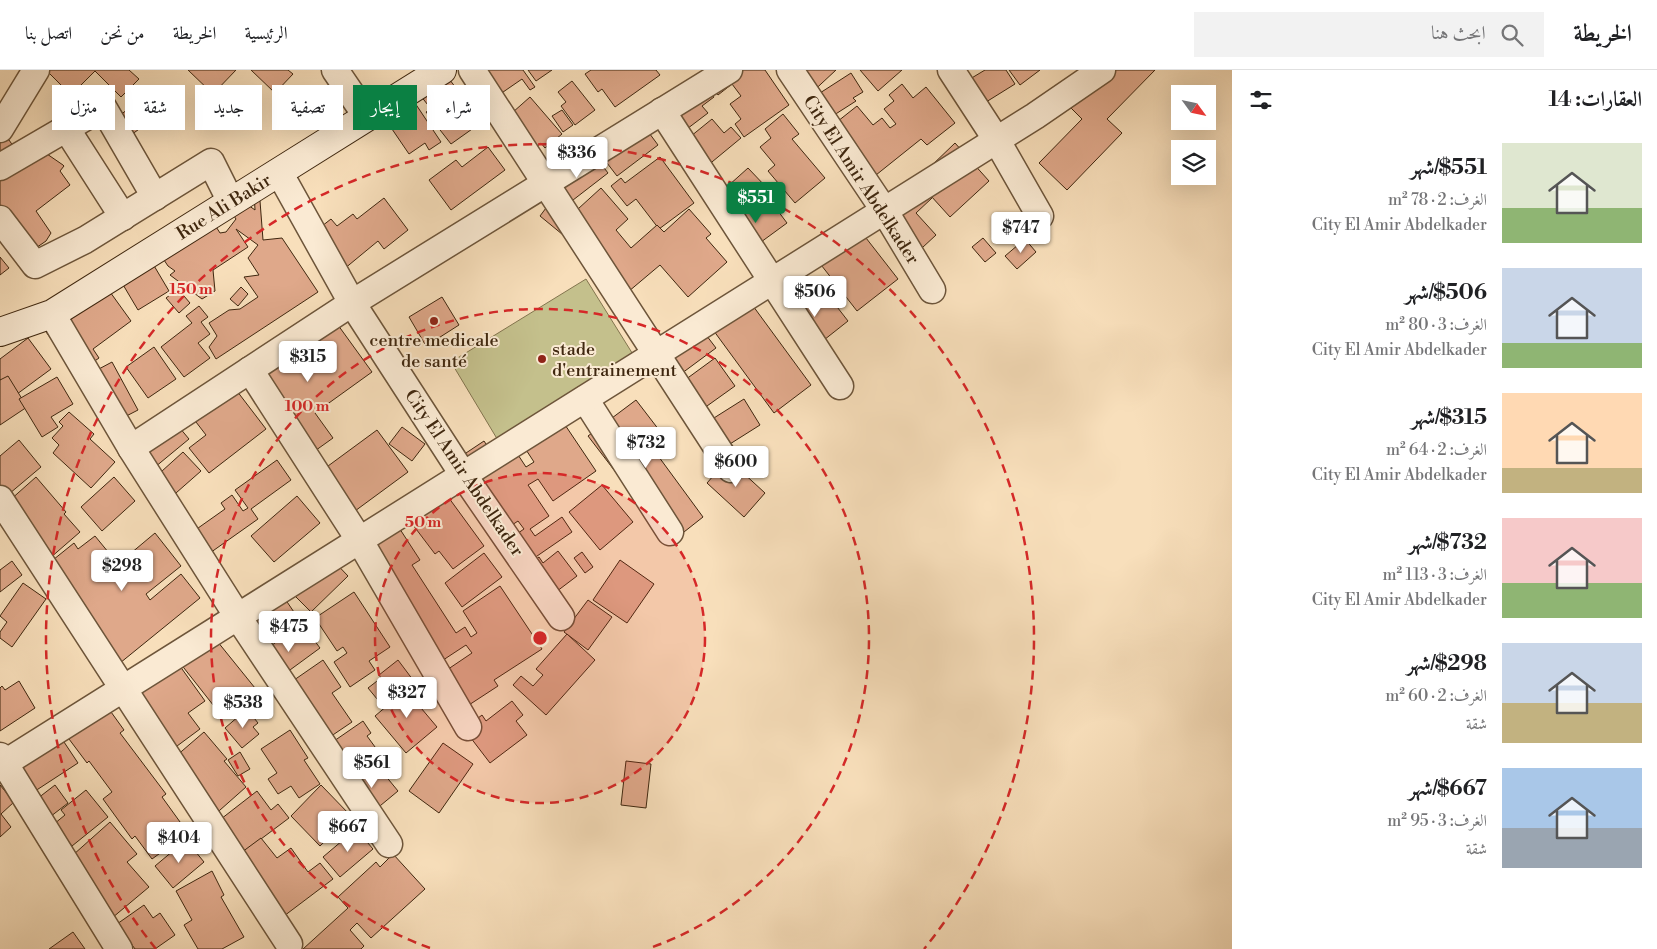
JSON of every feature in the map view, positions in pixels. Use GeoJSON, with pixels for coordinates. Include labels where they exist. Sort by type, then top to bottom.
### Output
{"type":"FeatureCollection","features":[{"type":"Feature","properties":{"kind":"street"},"geometry":{"type":"LineString","coordinates":[[0,129],[36,70]]}},
{"type":"Feature","properties":{"kind":"street","name":"Rue Ali Bakir"},"geometry":{"type":"LineString","coordinates":[[417,86],[442,70]]}},
{"type":"Feature","properties":{"kind":"street"},"geometry":{"type":"LineString","coordinates":[[472,70],[731,469]]}},
{"type":"Feature","properties":{"kind":"street"},"geometry":{"type":"LineString","coordinates":[[131,448],[352,303],[728,70]]}},
{"type":"Feature","properties":{"kind":"street","name":"City El Amir Abdelkader"},"geometry":{"type":"LineString","coordinates":[[790,70],[884,210],[932,290]]}},
{"type":"Feature","properties":{"kind":"street"},"geometry":{"type":"LineString","coordinates":[[951,70],[996,140],[1040,216]]}},
{"type":"Feature","properties":{"kind":"street"},"geometry":{"type":"LineString","coordinates":[[119,949],[2,762],[124,690],[996,140],[1102,70]]}},
{"type":"Feature","properties":{"kind":"street"},"geometry":{"type":"LineString","coordinates":[[343,73],[353,91]]}},
{"type":"Feature","properties":{"kind":"street"},"geometry":{"type":"LineString","coordinates":[[662,112],[840,386]]}},
{"type":"Feature","properties":{"kind":"street","name":"Rue Ali Bakir"},"geometry":{"type":"LineString","coordinates":[[0,332],[52,314],[353,126]]}},
{"type":"Feature","properties":{"kind":"street"},"geometry":{"type":"LineString","coordinates":[[115,128],[155,197]]}},
{"type":"Feature","properties":{"kind":"street"},"geometry":{"type":"LineString","coordinates":[[0,167],[63,130]]}},
{"type":"Feature","properties":{"kind":"street"},"geometry":{"type":"LineString","coordinates":[[67,130],[123,217]]}},
{"type":"Feature","properties":{"kind":"street"},"geometry":{"type":"LineString","coordinates":[[0,219],[35,265],[85,240],[211,162],[231,202]]}},
{"type":"Feature","properties":{"kind":"street","name":"City El Amir Abdelkader"},"geometry":{"type":"LineString","coordinates":[[279,172],[352,303],[464,476],[561,617]]}},
{"type":"Feature","properties":{"kind":"street"},"geometry":{"type":"LineString","coordinates":[[52,314],[131,448],[238,617],[389,844]]}},
{"type":"Feature","properties":{"kind":"street"},"geometry":{"type":"LineString","coordinates":[[250,370],[360,541],[468,727]]}},
{"type":"Feature","properties":{"kind":"street"},"geometry":{"type":"LineString","coordinates":[[585,399],[670,532]]}},
{"type":"Feature","properties":{"kind":"street"},"geometry":{"type":"LineString","coordinates":[[0,499],[289,944]]}},
{"type":"Feature","properties":{"kind":"shaded area","name":"stade d'entrainement"},"geometry":{"type":"Polygon","coordinates":[[[586,279],[634,356],[499,442],[451,362],[586,279]]]}},
{"type":"Feature","properties":{"kind":"building"},"geometry":{"type":"Polygon","coordinates":[[[46,70],[129,70],[139,79],[133,85],[125,85],[125,93],[121,97],[115,91],[115,85],[109,85],[95,71],[81,85],[61,85],[46,70]]]}},
{"type":"Feature","properties":{"kind":"building"},"geometry":{"type":"Polygon","coordinates":[[[188,70],[236,70],[222,85],[204,85],[188,70]]]}},
{"type":"Feature","properties":{"kind":"building"},"geometry":{"type":"Polygon","coordinates":[[[251,70],[288,70],[293,74],[283,85],[272,85],[272,90],[251,70]]]}},
{"type":"Feature","properties":{"kind":"building"},"geometry":{"type":"Polygon","coordinates":[[[474,70],[523,70],[535,87],[530,90],[522,79],[493,99],[490,94],[490,85],[484,85],[474,70]]]}},
{"type":"Feature","properties":{"kind":"building"},"geometry":{"type":"Polygon","coordinates":[[[528,70],[552,70],[536,81],[528,70]]]}},
{"type":"Feature","properties":{"kind":"building"},"geometry":{"type":"Polygon","coordinates":[[[591,70],[656,70],[660,75],[615,107],[602,89],[598,92],[585,74],[591,70]]]}},
{"type":"Feature","properties":{"kind":"building"},"geometry":{"type":"Polygon","coordinates":[[[726,70],[765,70],[789,105],[744,137],[735,124],[741,119],[730,104],[741,96],[732,84],[718,95],[709,82],[726,70]]]}},
{"type":"Feature","properties":{"kind":"building"},"geometry":{"type":"Polygon","coordinates":[[[797,70],[836,70],[807,97],[797,70]]]}},
{"type":"Feature","properties":{"kind":"building"},"geometry":{"type":"Polygon","coordinates":[[[860,70],[902,70],[878,91],[860,70]]]}},
{"type":"Feature","properties":{"kind":"building"},"geometry":{"type":"Polygon","coordinates":[[[985,70],[1006,70],[1015,84],[970,112],[955,88],[985,70]]]}},
{"type":"Feature","properties":{"kind":"building"},"geometry":{"type":"Polygon","coordinates":[[[1009,70],[1040,70],[1020,85],[1009,70]]]}},
{"type":"Feature","properties":{"kind":"building"},"geometry":{"type":"Polygon","coordinates":[[[1087,70],[1155,70],[1107,119],[1122,133],[1067,190],[1039,163],[1082,119],[1060,97],[1087,70]]]}},
{"type":"Feature","properties":{"kind":"building"},"geometry":{"type":"Polygon","coordinates":[[[443,71],[454,85],[427,85],[427,104],[417,91],[443,71]]]}},
{"type":"Feature","properties":{"kind":"building"},"geometry":{"type":"Polygon","coordinates":[[[851,73],[863,92],[853,98],[856,101],[820,124],[806,102],[851,73]]]}},
{"type":"Feature","properties":{"kind":"building"},"geometry":{"type":"Polygon","coordinates":[[[702,80],[714,97],[702,106],[708,113],[675,138],[657,114],[702,80]]]}},
{"type":"Feature","properties":{"kind":"building"},"geometry":{"type":"Polygon","coordinates":[[[572,81],[595,110],[575,125],[561,106],[566,102],[558,92],[572,81]]]}},
{"type":"Feature","properties":{"kind":"building"},"geometry":{"type":"Polygon","coordinates":[[[902,84],[913,98],[926,87],[955,123],[927,145],[921,139],[861,187],[823,133],[857,106],[873,125],[882,118],[890,128],[896,124],[884,109],[894,101],[889,95],[902,84]]]}},
{"type":"Feature","properties":{"kind":"building"},"geometry":{"type":"Polygon","coordinates":[[[530,97],[562,134],[545,148],[541,143],[522,159],[495,128],[530,97]]]}},
{"type":"Feature","properties":{"kind":"building"},"geometry":{"type":"Polygon","coordinates":[[[417,106],[427,121],[427,130],[433,130],[441,142],[429,150],[425,143],[409,154],[393,130],[417,130],[417,106]]]}},
{"type":"Feature","properties":{"kind":"building"},"geometry":{"type":"Polygon","coordinates":[[[562,110],[573,125],[563,132],[552,116],[562,110]]]}},
{"type":"Feature","properties":{"kind":"building"},"geometry":{"type":"Polygon","coordinates":[[[125,111],[125,130],[138,130],[124,140],[115,129],[115,119],[125,111]]]}},
{"type":"Feature","properties":{"kind":"building"},"geometry":{"type":"Polygon","coordinates":[[[783,114],[799,134],[792,139],[825,178],[795,203],[768,171],[775,165],[760,147],[771,138],[765,129],[783,114]]]}},
{"type":"Feature","properties":{"kind":"building"},"geometry":{"type":"Polygon","coordinates":[[[638,118],[658,145],[617,176],[597,150],[638,118]]]}},
{"type":"Feature","properties":{"kind":"building"},"geometry":{"type":"Polygon","coordinates":[[[712,119],[724,133],[731,127],[741,138],[701,171],[680,145],[712,119]]]}},
{"type":"Feature","properties":{"kind":"building"},"geometry":{"type":"Polygon","coordinates":[[[440,130],[471,130],[451,144],[440,130]]]}},
{"type":"Feature","properties":{"kind":"building"},"geometry":{"type":"Polygon","coordinates":[[[0,134],[9,140],[18,153],[31,143],[63,165],[60,171],[70,185],[36,211],[51,233],[46,241],[30,252],[0,216],[0,134]]]}},
{"type":"Feature","properties":{"kind":"building"},"geometry":{"type":"Polygon","coordinates":[[[955,143],[989,181],[950,217],[931,196],[929,168],[955,143]]]}},
{"type":"Feature","properties":{"kind":"building"},"geometry":{"type":"Polygon","coordinates":[[[488,147],[505,170],[451,210],[429,180],[456,160],[462,167],[488,147]]]}},
{"type":"Feature","properties":{"kind":"building"},"geometry":{"type":"Polygon","coordinates":[[[591,151],[608,173],[564,207],[547,184],[591,151]]]}},
{"type":"Feature","properties":{"kind":"building"},"geometry":{"type":"Polygon","coordinates":[[[660,157],[694,203],[659,229],[636,199],[627,206],[611,186],[621,178],[625,183],[660,157]]]}},
{"type":"Feature","properties":{"kind":"building"},"geometry":{"type":"Polygon","coordinates":[[[748,168],[767,188],[728,224],[709,203],[748,168]]]}},
{"type":"Feature","properties":{"kind":"building"},"geometry":{"type":"Polygon","coordinates":[[[917,181],[932,198],[916,213],[936,235],[909,260],[873,221],[917,181]]]}},
{"type":"Feature","properties":{"kind":"building"},"geometry":{"type":"Polygon","coordinates":[[[601,188],[628,219],[616,230],[631,248],[657,225],[664,232],[689,209],[711,234],[706,238],[727,262],[688,297],[660,265],[622,297],[567,219],[601,188]]]}},
{"type":"Feature","properties":{"kind":"building"},"geometry":{"type":"Polygon","coordinates":[[[254,192],[260,201],[263,240],[282,238],[318,292],[216,359],[209,347],[217,336],[209,323],[229,310],[240,309],[258,297],[244,277],[259,275],[248,258],[258,245],[236,229],[248,247],[213,270],[215,291],[202,299],[170,275],[175,271],[168,266],[162,257],[213,222],[220,233],[226,232],[236,219],[222,198],[237,197],[255,210],[254,192]]]}},
{"type":"Feature","properties":{"kind":"building"},"geometry":{"type":"Polygon","coordinates":[[[766,195],[787,223],[746,253],[725,225],[766,195]]]}},
{"type":"Feature","properties":{"kind":"building"},"geometry":{"type":"Polygon","coordinates":[[[384,198],[408,230],[384,249],[378,241],[338,274],[308,237],[331,219],[337,226],[353,214],[357,219],[384,198]]]}},
{"type":"Feature","properties":{"kind":"building"},"geometry":{"type":"Polygon","coordinates":[[[549,204],[568,239],[540,216],[549,204]]]}},
{"type":"Feature","properties":{"kind":"building"},"geometry":{"type":"Polygon","coordinates":[[[852,220],[898,279],[857,311],[811,252],[852,220]]]}},
{"type":"Feature","properties":{"kind":"building"},"geometry":{"type":"Polygon","coordinates":[[[983,238],[996,253],[985,262],[972,247],[983,238]]]}},
{"type":"Feature","properties":{"kind":"building"},"geometry":{"type":"Polygon","coordinates":[[[1025,239],[1036,252],[1017,269],[1005,256],[1025,239]]]}},
{"type":"Feature","properties":{"kind":"building"},"geometry":{"type":"Polygon","coordinates":[[[0,257],[9,268],[0,275],[0,257]]]}},
{"type":"Feature","properties":{"kind":"building"},"geometry":{"type":"Polygon","coordinates":[[[153,264],[169,291],[138,310],[122,283],[153,264]]]}},
{"type":"Feature","properties":{"kind":"building"},"geometry":{"type":"Polygon","coordinates":[[[105,285],[131,321],[93,349],[99,358],[76,374],[44,329],[105,285]]]}},
{"type":"Feature","properties":{"kind":"building"},"geometry":{"type":"Polygon","coordinates":[[[820,285],[848,321],[810,351],[782,314],[820,285]]]}},
{"type":"Feature","properties":{"kind":"building"},"geometry":{"type":"Polygon","coordinates":[[[241,287],[248,294],[238,306],[230,299],[241,287]]]}},
{"type":"Feature","properties":{"kind":"building"},"geometry":{"type":"Polygon","coordinates":[[[178,289],[190,303],[179,313],[166,298],[178,289]]]}},
{"type":"Feature","properties":{"kind":"building"},"geometry":{"type":"Polygon","coordinates":[[[745,295],[811,385],[774,413],[708,323],[745,295]]]}},
{"type":"Feature","properties":{"kind":"building","name":"centre medicale de santé"},"geometry":{"type":"Polygon","coordinates":[[[442,297],[459,325],[426,346],[409,317],[442,297]]]}},
{"type":"Feature","properties":{"kind":"building"},"geometry":{"type":"Polygon","coordinates":[[[199,306],[208,317],[201,322],[210,334],[198,343],[210,358],[184,377],[161,347],[192,323],[186,316],[199,306]]]}},
{"type":"Feature","properties":{"kind":"building"},"geometry":{"type":"Polygon","coordinates":[[[330,314],[372,372],[315,413],[333,438],[298,463],[248,373],[330,314]]]}},
{"type":"Feature","properties":{"kind":"building"},"geometry":{"type":"Polygon","coordinates":[[[697,323],[716,348],[670,382],[651,357],[697,323]]]}},
{"type":"Feature","properties":{"kind":"building"},"geometry":{"type":"Polygon","coordinates":[[[28,338],[51,369],[13,397],[0,379],[0,359],[28,338]]]}},
{"type":"Feature","properties":{"kind":"building"},"geometry":{"type":"Polygon","coordinates":[[[154,347],[176,379],[148,398],[126,367],[154,347]]]}},
{"type":"Feature","properties":{"kind":"building"},"geometry":{"type":"Polygon","coordinates":[[[715,358],[735,386],[693,416],[674,388],[715,358]]]}},
{"type":"Feature","properties":{"kind":"building"},"geometry":{"type":"Polygon","coordinates":[[[112,362],[138,410],[107,426],[82,378],[112,362]]]}},
{"type":"Feature","properties":{"kind":"building"},"geometry":{"type":"Polygon","coordinates":[[[8,376],[27,407],[0,425],[0,380],[8,376]]]}},
{"type":"Feature","properties":{"kind":"building"},"geometry":{"type":"Polygon","coordinates":[[[57,377],[73,404],[51,417],[58,427],[42,437],[19,399],[57,377]]]}},
{"type":"Feature","properties":{"kind":"building"},"geometry":{"type":"Polygon","coordinates":[[[227,378],[266,429],[209,473],[189,448],[206,435],[186,409],[227,378]]]}},
{"type":"Feature","properties":{"kind":"building"},"geometry":{"type":"Polygon","coordinates":[[[744,399],[760,425],[722,449],[706,423],[744,399]]]}},
{"type":"Feature","properties":{"kind":"building"},"geometry":{"type":"Polygon","coordinates":[[[636,400],[669,443],[656,453],[703,517],[670,543],[588,436],[636,400]]]}},
{"type":"Feature","properties":{"kind":"building"},"geometry":{"type":"Polygon","coordinates":[[[555,410],[596,471],[553,501],[538,479],[528,485],[549,516],[530,529],[535,536],[562,517],[572,532],[524,565],[502,544],[524,529],[518,521],[497,535],[460,457],[484,441],[488,447],[505,435],[526,467],[534,462],[517,436],[555,410]]]}},
{"type":"Feature","properties":{"kind":"building"},"geometry":{"type":"Polygon","coordinates":[[[69,412],[94,434],[90,439],[115,462],[91,488],[53,453],[59,445],[52,438],[63,426],[59,422],[69,412]]]}},
{"type":"Feature","properties":{"kind":"building"},"geometry":{"type":"Polygon","coordinates":[[[169,415],[189,439],[149,472],[130,448],[169,415]]]}},
{"type":"Feature","properties":{"kind":"building"},"geometry":{"type":"Polygon","coordinates":[[[402,427],[425,444],[412,461],[389,444],[402,427]]]}},
{"type":"Feature","properties":{"kind":"building"},"geometry":{"type":"Polygon","coordinates":[[[377,430],[408,472],[340,522],[309,480],[377,430]]]}},
{"type":"Feature","properties":{"kind":"building"},"geometry":{"type":"Polygon","coordinates":[[[19,440],[41,467],[3,499],[0,494],[0,456],[19,440]]]}},
{"type":"Feature","properties":{"kind":"building"},"geometry":{"type":"Polygon","coordinates":[[[183,452],[201,471],[168,500],[151,481],[183,452]]]}},
{"type":"Feature","properties":{"kind":"building"},"geometry":{"type":"Polygon","coordinates":[[[728,459],[765,493],[744,517],[707,483],[728,459]]]}},
{"type":"Feature","properties":{"kind":"building"},"geometry":{"type":"Polygon","coordinates":[[[277,460],[291,480],[251,509],[258,519],[200,560],[184,538],[225,509],[221,503],[232,495],[243,511],[248,508],[235,490],[277,460]]]}},
{"type":"Feature","properties":{"kind":"building"},"geometry":{"type":"Polygon","coordinates":[[[36,477],[66,512],[64,514],[80,532],[42,565],[0,509],[36,477]]]}},
{"type":"Feature","properties":{"kind":"building"},"geometry":{"type":"Polygon","coordinates":[[[114,477],[135,501],[102,531],[81,507],[114,477]]]}},
{"type":"Feature","properties":{"kind":"building"},"geometry":{"type":"Polygon","coordinates":[[[602,485],[633,522],[600,550],[569,512],[602,485]]]}},
{"type":"Feature","properties":{"kind":"building"},"geometry":{"type":"Polygon","coordinates":[[[446,494],[484,546],[453,569],[439,551],[435,554],[410,521],[446,494]]]}},
{"type":"Feature","properties":{"kind":"building"},"geometry":{"type":"Polygon","coordinates":[[[297,496],[320,523],[274,562],[251,536],[297,496]]]}},
{"type":"Feature","properties":{"kind":"building"},"geometry":{"type":"Polygon","coordinates":[[[394,520],[420,560],[412,565],[456,633],[465,627],[471,637],[477,633],[463,611],[500,586],[542,649],[494,680],[498,686],[452,716],[429,682],[472,653],[466,645],[431,668],[354,546],[394,520]]]}},
{"type":"Feature","properties":{"kind":"building"},"geometry":{"type":"Polygon","coordinates":[[[155,533],[181,566],[146,594],[150,600],[181,574],[200,598],[120,663],[43,568],[74,543],[78,549],[95,536],[118,564],[155,533]]]}},
{"type":"Feature","properties":{"kind":"building"},"geometry":{"type":"Polygon","coordinates":[[[558,551],[577,576],[540,604],[517,574],[539,557],[543,563],[558,551]]]}},
{"type":"Feature","properties":{"kind":"building"},"geometry":{"type":"Polygon","coordinates":[[[582,552],[593,567],[585,573],[574,558],[582,552]]]}},
{"type":"Feature","properties":{"kind":"building"},"geometry":{"type":"Polygon","coordinates":[[[484,553],[502,577],[462,607],[445,583],[484,553]]]}},
{"type":"Feature","properties":{"kind":"building"},"geometry":{"type":"Polygon","coordinates":[[[328,555],[348,576],[311,612],[291,592],[328,555]]]}},
{"type":"Feature","properties":{"kind":"building"},"geometry":{"type":"Polygon","coordinates":[[[620,560],[654,584],[627,623],[593,600],[620,560]]]}},
{"type":"Feature","properties":{"kind":"building"},"geometry":{"type":"Polygon","coordinates":[[[12,561],[22,575],[0,592],[0,570],[12,561]]]}},
{"type":"Feature","properties":{"kind":"building"},"geometry":{"type":"Polygon","coordinates":[[[23,583],[46,599],[12,647],[0,638],[0,632],[7,622],[0,616],[23,583]]]}},
{"type":"Feature","properties":{"kind":"building"},"geometry":{"type":"Polygon","coordinates":[[[279,590],[298,618],[254,648],[235,620],[279,590]]]}},
{"type":"Feature","properties":{"kind":"building"},"geometry":{"type":"Polygon","coordinates":[[[354,592],[390,647],[369,661],[375,670],[350,687],[334,662],[347,653],[343,647],[337,651],[315,618],[354,592]]]}},
{"type":"Feature","properties":{"kind":"building"},"geometry":{"type":"Polygon","coordinates":[[[588,600],[612,617],[588,650],[564,632],[588,600]]]}},
{"type":"Feature","properties":{"kind":"building"},"geometry":{"type":"Polygon","coordinates":[[[308,632],[320,648],[279,678],[261,654],[285,635],[292,644],[308,632]]]}},
{"type":"Feature","properties":{"kind":"building"},"geometry":{"type":"Polygon","coordinates":[[[567,634],[595,660],[546,715],[513,685],[521,676],[533,686],[543,675],[536,669],[567,634]]]}},
{"type":"Feature","properties":{"kind":"building"},"geometry":{"type":"Polygon","coordinates":[[[213,636],[255,688],[221,715],[180,663],[213,636]]]}},
{"type":"Feature","properties":{"kind":"building"},"geometry":{"type":"Polygon","coordinates":[[[323,660],[341,687],[332,693],[352,722],[315,747],[284,687],[323,660]]]}},
{"type":"Feature","properties":{"kind":"building"},"geometry":{"type":"Polygon","coordinates":[[[398,660],[413,680],[382,705],[368,688],[381,678],[379,675],[398,660]]]}},
{"type":"Feature","properties":{"kind":"building"},"geometry":{"type":"Polygon","coordinates":[[[177,662],[205,701],[188,713],[200,729],[173,749],[136,693],[177,662]]]}},
{"type":"Feature","properties":{"kind":"building"},"geometry":{"type":"Polygon","coordinates":[[[19,681],[35,708],[0,731],[0,688],[2,686],[5,690],[19,681]]]}},
{"type":"Feature","properties":{"kind":"building"},"geometry":{"type":"Polygon","coordinates":[[[414,683],[424,695],[416,702],[437,727],[406,753],[375,716],[414,683]]]}},
{"type":"Feature","properties":{"kind":"building"},"geometry":{"type":"Polygon","coordinates":[[[512,701],[523,715],[516,721],[527,735],[490,763],[464,729],[482,715],[486,721],[512,701]]]}},
{"type":"Feature","properties":{"kind":"building"},"geometry":{"type":"Polygon","coordinates":[[[106,705],[124,730],[120,733],[166,794],[162,797],[188,833],[152,859],[135,836],[132,839],[103,799],[112,792],[89,761],[87,763],[66,735],[106,705]]]}},
{"type":"Feature","properties":{"kind":"building"},"geometry":{"type":"Polygon","coordinates":[[[247,709],[258,723],[253,727],[259,734],[242,748],[225,728],[247,709]]]}},
{"type":"Feature","properties":{"kind":"building"},"geometry":{"type":"Polygon","coordinates":[[[363,721],[371,733],[367,736],[378,751],[339,777],[321,750],[363,721]]]}},
{"type":"Feature","properties":{"kind":"building"},"geometry":{"type":"Polygon","coordinates":[[[290,730],[308,758],[304,760],[320,784],[299,798],[291,786],[278,794],[268,779],[277,773],[261,749],[290,730]]]}},
{"type":"Feature","properties":{"kind":"building"},"geometry":{"type":"Polygon","coordinates":[[[204,732],[227,759],[224,761],[246,787],[211,818],[175,757],[204,732]]]}},
{"type":"Feature","properties":{"kind":"building"},"geometry":{"type":"Polygon","coordinates":[[[60,736],[78,763],[29,795],[12,767],[60,736]]]}},
{"type":"Feature","properties":{"kind":"building"},"geometry":{"type":"Polygon","coordinates":[[[443,743],[473,764],[439,813],[409,791],[443,743]]]}},
{"type":"Feature","properties":{"kind":"building"},"geometry":{"type":"Polygon","coordinates":[[[240,752],[250,769],[238,776],[228,760],[240,752]]]}},
{"type":"Feature","properties":{"kind":"building"},"geometry":{"type":"Polygon","coordinates":[[[626,761],[651,764],[646,808],[621,805],[626,761]]]}},
{"type":"Feature","properties":{"kind":"building"},"geometry":{"type":"Polygon","coordinates":[[[375,763],[398,791],[369,815],[346,787],[375,763]]]}},
{"type":"Feature","properties":{"kind":"building"},"geometry":{"type":"Polygon","coordinates":[[[0,785],[14,802],[1,814],[11,827],[0,837],[0,785]]]}},
{"type":"Feature","properties":{"kind":"building"},"geometry":{"type":"Polygon","coordinates":[[[55,785],[68,803],[46,820],[33,802],[55,785]]]}},
{"type":"Feature","properties":{"kind":"building"},"geometry":{"type":"Polygon","coordinates":[[[321,785],[351,816],[320,846],[291,816],[321,785]]]}},
{"type":"Feature","properties":{"kind":"building"},"geometry":{"type":"Polygon","coordinates":[[[86,790],[108,817],[72,846],[54,824],[65,815],[61,810],[86,790]]]}},
{"type":"Feature","properties":{"kind":"building"},"geometry":{"type":"Polygon","coordinates":[[[257,791],[271,810],[278,804],[289,818],[245,851],[221,819],[257,791]]]}},
{"type":"Feature","properties":{"kind":"building"},"geometry":{"type":"Polygon","coordinates":[[[110,822],[137,854],[127,862],[149,887],[112,918],[64,863],[110,822]]]}},
{"type":"Feature","properties":{"kind":"building"},"geometry":{"type":"Polygon","coordinates":[[[356,829],[373,849],[340,877],[323,857],[356,829]]]}},
{"type":"Feature","properties":{"kind":"building"},"geometry":{"type":"Polygon","coordinates":[[[261,838],[277,858],[291,848],[308,872],[320,863],[333,879],[284,916],[238,855],[261,838]]]}},
{"type":"Feature","properties":{"kind":"building"},"geometry":{"type":"Polygon","coordinates":[[[186,840],[204,862],[173,888],[155,866],[186,840]]]}},
{"type":"Feature","properties":{"kind":"building"},"geometry":{"type":"Polygon","coordinates":[[[393,854],[425,889],[371,938],[357,923],[350,930],[364,946],[361,949],[303,949],[348,908],[338,897],[376,862],[380,867],[393,854]]]}},
{"type":"Feature","properties":{"kind":"building"},"geometry":{"type":"Polygon","coordinates":[[[212,871],[224,895],[221,897],[244,937],[222,949],[198,949],[184,925],[192,920],[176,891],[212,871]]]}},
{"type":"Feature","properties":{"kind":"building"},"geometry":{"type":"Polygon","coordinates":[[[144,905],[153,918],[160,913],[175,935],[155,949],[135,949],[117,924],[144,905]]]}},
{"type":"Feature","properties":{"kind":"building"},"geometry":{"type":"Polygon","coordinates":[[[73,932],[85,949],[49,949],[73,932]]]}},
{"type":"Feature","properties":{"kind":"place","name":"centre medicale de santé"},"geometry":{"type":"Point","coordinates":[434,321]}},
{"type":"Feature","properties":{"kind":"place","name":"stade d'entrainement"},"geometry":{"type":"Point","coordinates":[542,359]}}]}
